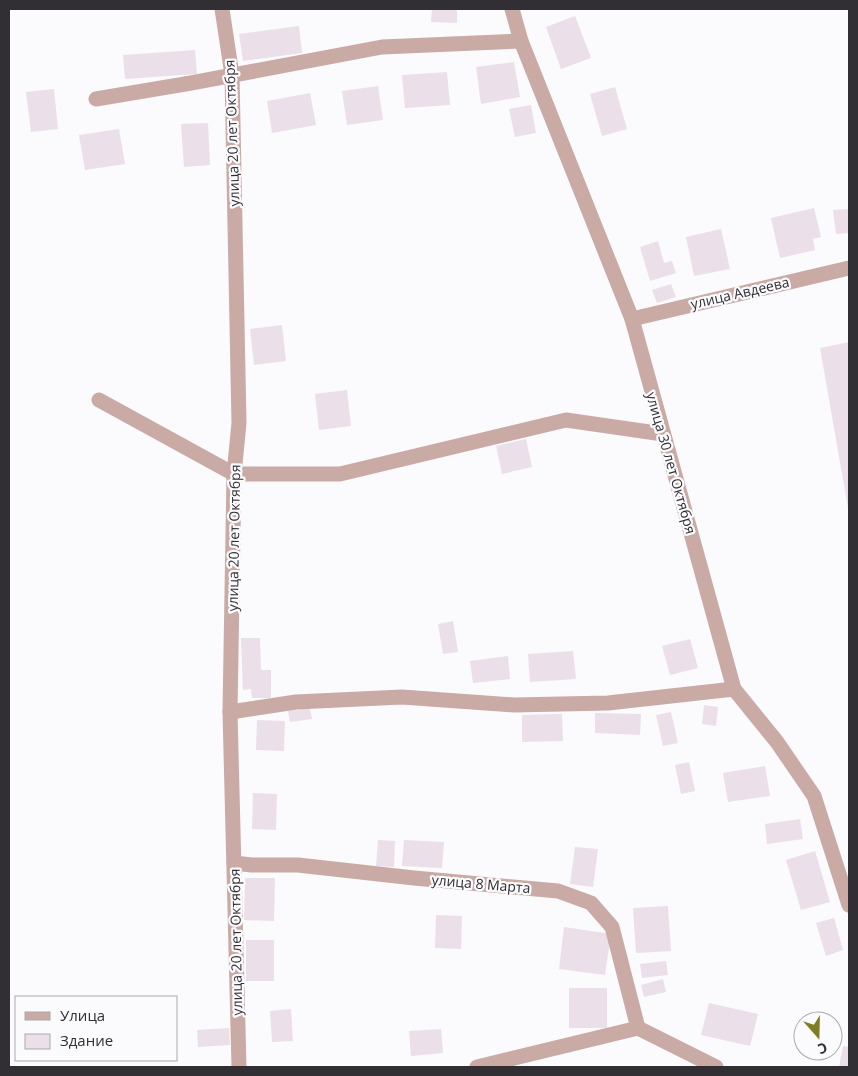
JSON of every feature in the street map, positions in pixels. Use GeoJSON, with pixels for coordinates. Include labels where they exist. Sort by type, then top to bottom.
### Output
{"type":"FeatureCollection","features":[{"type":"Feature","properties":{"kind":"street","name":"улица 20 лет Октября"},"geometry":{"type":"LineString","coordinates":[[222,9],[232,75],[239,423],[234,474],[230,712],[239,1067]]}},
{"type":"Feature","properties":{"kind":"street","name":"улица 30 лет Октября"},"geometry":{"type":"LineString","coordinates":[[512,9],[520,41],[632,319],[734,689],[776,742],[814,796],[849,905]]}},
{"type":"Feature","properties":{"kind":"street"},"geometry":{"type":"LineString","coordinates":[[96,99],[382,47],[520,41]]}},
{"type":"Feature","properties":{"kind":"street","name":"улица Авдеева"},"geometry":{"type":"LineString","coordinates":[[632,319],[849,268]]}},
{"type":"Feature","properties":{"kind":"street"},"geometry":{"type":"LineString","coordinates":[[99,400],[234,474],[340,474],[566,420],[663,434]]}},
{"type":"Feature","properties":{"kind":"street"},"geometry":{"type":"LineString","coordinates":[[230,712],[296,702],[402,697],[514,704],[608,703],[734,689]]}},
{"type":"Feature","properties":{"kind":"street","name":"улица 8 Марта"},"geometry":{"type":"LineString","coordinates":[[234,863],[298,865],[414,878],[558,890],[591,903],[612,927],[638,1028]]}},
{"type":"Feature","properties":{"kind":"street"},"geometry":{"type":"LineString","coordinates":[[477,1067],[638,1028],[716,1067]]}},
{"type":"Feature","properties":{"kind":"building"},"geometry":{"type":"Polygon","coordinates":[[[432,9],[457,9],[457,23],[431,22],[432,9]]]}},
{"type":"Feature","properties":{"kind":"building"},"geometry":{"type":"Polygon","coordinates":[[[575,16],[591,58],[561,69],[546,27],[575,16]]]}},
{"type":"Feature","properties":{"kind":"building"},"geometry":{"type":"Polygon","coordinates":[[[299,26],[302,53],[243,61],[239,34],[299,26]]]}},
{"type":"Feature","properties":{"kind":"building"},"geometry":{"type":"Polygon","coordinates":[[[195,50],[197,74],[125,79],[123,55],[195,50]]]}},
{"type":"Feature","properties":{"kind":"building"},"geometry":{"type":"Polygon","coordinates":[[[514,62],[520,97],[481,104],[476,67],[514,62]]]}},
{"type":"Feature","properties":{"kind":"building"},"geometry":{"type":"Polygon","coordinates":[[[447,72],[450,105],[405,108],[402,75],[447,72]]]}},
{"type":"Feature","properties":{"kind":"building"},"geometry":{"type":"Polygon","coordinates":[[[378,86],[383,120],[347,125],[342,91],[378,86]]]}},
{"type":"Feature","properties":{"kind":"building"},"geometry":{"type":"Polygon","coordinates":[[[615,87],[627,129],[602,136],[590,94],[615,87]]]}},
{"type":"Feature","properties":{"kind":"building"},"geometry":{"type":"Polygon","coordinates":[[[54,89],[58,129],[31,132],[26,92],[54,89]]]}},
{"type":"Feature","properties":{"kind":"building"},"geometry":{"type":"Polygon","coordinates":[[[310,93],[316,125],[272,133],[267,101],[310,93]]]}},
{"type":"Feature","properties":{"kind":"building"},"geometry":{"type":"Polygon","coordinates":[[[531,105],[536,133],[515,137],[509,109],[531,105]]]}},
{"type":"Feature","properties":{"kind":"building"},"geometry":{"type":"Polygon","coordinates":[[[208,123],[210,165],[184,167],[181,124],[208,123]]]}},
{"type":"Feature","properties":{"kind":"building"},"geometry":{"type":"Polygon","coordinates":[[[119,129],[125,164],[85,170],[79,135],[119,129]]]}},
{"type":"Feature","properties":{"kind":"building"},"geometry":{"type":"Polygon","coordinates":[[[814,208],[821,237],[813,239],[815,250],[780,258],[771,218],[814,208]]]}},
{"type":"Feature","properties":{"kind":"building"},"geometry":{"type":"Polygon","coordinates":[[[849,209],[849,233],[836,234],[833,210],[849,209]]]}},
{"type":"Feature","properties":{"kind":"building"},"geometry":{"type":"Polygon","coordinates":[[[721,229],[730,269],[694,276],[686,237],[721,229]]]}},
{"type":"Feature","properties":{"kind":"building"},"geometry":{"type":"Polygon","coordinates":[[[658,241],[664,263],[672,261],[676,273],[650,281],[640,247],[658,241]]]}},
{"type":"Feature","properties":{"kind":"building"},"geometry":{"type":"Polygon","coordinates":[[[671,284],[676,297],[657,303],[652,290],[671,284]]]}},
{"type":"Feature","properties":{"kind":"building"},"geometry":{"type":"Polygon","coordinates":[[[282,325],[286,361],[254,365],[250,329],[282,325]]]}},
{"type":"Feature","properties":{"kind":"building"},"geometry":{"type":"Polygon","coordinates":[[[849,342],[849,508],[848,508],[820,348],[849,342]]]}},
{"type":"Feature","properties":{"kind":"building"},"geometry":{"type":"Polygon","coordinates":[[[347,390],[351,426],[319,430],[315,394],[347,390]]]}},
{"type":"Feature","properties":{"kind":"building"},"geometry":{"type":"Polygon","coordinates":[[[526,439],[532,467],[502,474],[496,446],[526,439]]]}},
{"type":"Feature","properties":{"kind":"building"},"geometry":{"type":"Polygon","coordinates":[[[453,621],[458,652],[443,654],[438,624],[453,621]]]}},
{"type":"Feature","properties":{"kind":"building"},"geometry":{"type":"Polygon","coordinates":[[[241,638],[260,638],[261,670],[271,670],[271,698],[252,698],[251,689],[243,690],[241,638]]]}},
{"type":"Feature","properties":{"kind":"building"},"geometry":{"type":"Polygon","coordinates":[[[690,639],[698,668],[670,675],[662,646],[690,639]]]}},
{"type":"Feature","properties":{"kind":"building"},"geometry":{"type":"Polygon","coordinates":[[[573,651],[576,679],[530,682],[528,654],[573,651]]]}},
{"type":"Feature","properties":{"kind":"building"},"geometry":{"type":"Polygon","coordinates":[[[508,656],[510,679],[473,683],[470,661],[508,656]]]}},
{"type":"Feature","properties":{"kind":"building"},"geometry":{"type":"Polygon","coordinates":[[[704,705],[718,707],[716,726],[702,724],[704,705]]]}},
{"type":"Feature","properties":{"kind":"building"},"geometry":{"type":"Polygon","coordinates":[[[310,708],[312,719],[290,722],[288,711],[310,708]]]}},
{"type":"Feature","properties":{"kind":"building"},"geometry":{"type":"Polygon","coordinates":[[[671,712],[678,743],[663,746],[656,715],[671,712]]]}},
{"type":"Feature","properties":{"kind":"building"},"geometry":{"type":"Polygon","coordinates":[[[595,713],[641,714],[640,735],[595,733],[595,713]]]}},
{"type":"Feature","properties":{"kind":"building"},"geometry":{"type":"Polygon","coordinates":[[[562,714],[563,741],[522,742],[522,715],[562,714]]]}},
{"type":"Feature","properties":{"kind":"building"},"geometry":{"type":"Polygon","coordinates":[[[257,720],[285,721],[284,751],[256,750],[257,720]]]}},
{"type":"Feature","properties":{"kind":"building"},"geometry":{"type":"Polygon","coordinates":[[[689,762],[695,791],[681,794],[675,765],[689,762]]]}},
{"type":"Feature","properties":{"kind":"building"},"geometry":{"type":"Polygon","coordinates":[[[765,766],[770,796],[728,802],[723,773],[765,766]]]}},
{"type":"Feature","properties":{"kind":"building"},"geometry":{"type":"Polygon","coordinates":[[[253,793],[277,794],[276,830],[252,829],[253,793]]]}},
{"type":"Feature","properties":{"kind":"building"},"geometry":{"type":"Polygon","coordinates":[[[800,819],[803,839],[767,844],[765,824],[800,819]]]}},
{"type":"Feature","properties":{"kind":"building"},"geometry":{"type":"Polygon","coordinates":[[[378,840],[395,841],[394,867],[376,866],[378,840]]]}},
{"type":"Feature","properties":{"kind":"building"},"geometry":{"type":"Polygon","coordinates":[[[404,840],[444,842],[442,868],[402,866],[404,840]]]}},
{"type":"Feature","properties":{"kind":"building"},"geometry":{"type":"Polygon","coordinates":[[[575,847],[598,849],[593,887],[570,884],[575,847]]]}},
{"type":"Feature","properties":{"kind":"building"},"geometry":{"type":"Polygon","coordinates":[[[815,851],[830,902],[801,910],[786,860],[815,851]]]}},
{"type":"Feature","properties":{"kind":"building"},"geometry":{"type":"Polygon","coordinates":[[[245,878],[275,878],[274,921],[244,920],[245,878]]]}},
{"type":"Feature","properties":{"kind":"building"},"geometry":{"type":"Polygon","coordinates":[[[668,906],[671,951],[636,953],[633,908],[668,906]]]}},
{"type":"Feature","properties":{"kind":"building"},"geometry":{"type":"Polygon","coordinates":[[[436,915],[462,916],[461,949],[435,948],[436,915]]]}},
{"type":"Feature","properties":{"kind":"building"},"geometry":{"type":"Polygon","coordinates":[[[834,918],[843,950],[826,956],[816,923],[834,918]]]}},
{"type":"Feature","properties":{"kind":"building"},"geometry":{"type":"Polygon","coordinates":[[[564,927],[611,934],[605,975],[559,969],[564,927]]]}},
{"type":"Feature","properties":{"kind":"building"},"geometry":{"type":"Polygon","coordinates":[[[246,940],[274,940],[274,981],[246,981],[246,940]]]}},
{"type":"Feature","properties":{"kind":"building"},"geometry":{"type":"Polygon","coordinates":[[[666,961],[668,975],[642,978],[640,964],[666,961]]]}},
{"type":"Feature","properties":{"kind":"building"},"geometry":{"type":"Polygon","coordinates":[[[663,979],[666,992],[644,997],[641,985],[663,979]]]}},
{"type":"Feature","properties":{"kind":"building"},"geometry":{"type":"Polygon","coordinates":[[[569,988],[607,988],[607,1028],[569,1028],[569,988]]]}},
{"type":"Feature","properties":{"kind":"building"},"geometry":{"type":"Polygon","coordinates":[[[709,1003],[758,1014],[750,1046],[701,1035],[709,1003]]]}},
{"type":"Feature","properties":{"kind":"building"},"geometry":{"type":"Polygon","coordinates":[[[291,1009],[293,1041],[272,1042],[270,1011],[291,1009]]]}},
{"type":"Feature","properties":{"kind":"building"},"geometry":{"type":"Polygon","coordinates":[[[229,1028],[230,1045],[198,1047],[197,1030],[229,1028]]]}},
{"type":"Feature","properties":{"kind":"building"},"geometry":{"type":"Polygon","coordinates":[[[441,1029],[443,1053],[411,1056],[409,1031],[441,1029]]]}},
{"type":"Feature","properties":{"kind":"building"},"geometry":{"type":"Polygon","coordinates":[[[843,1046],[849,1047],[849,1067],[839,1067],[840,1061],[843,1061],[843,1046]]]}}]}
